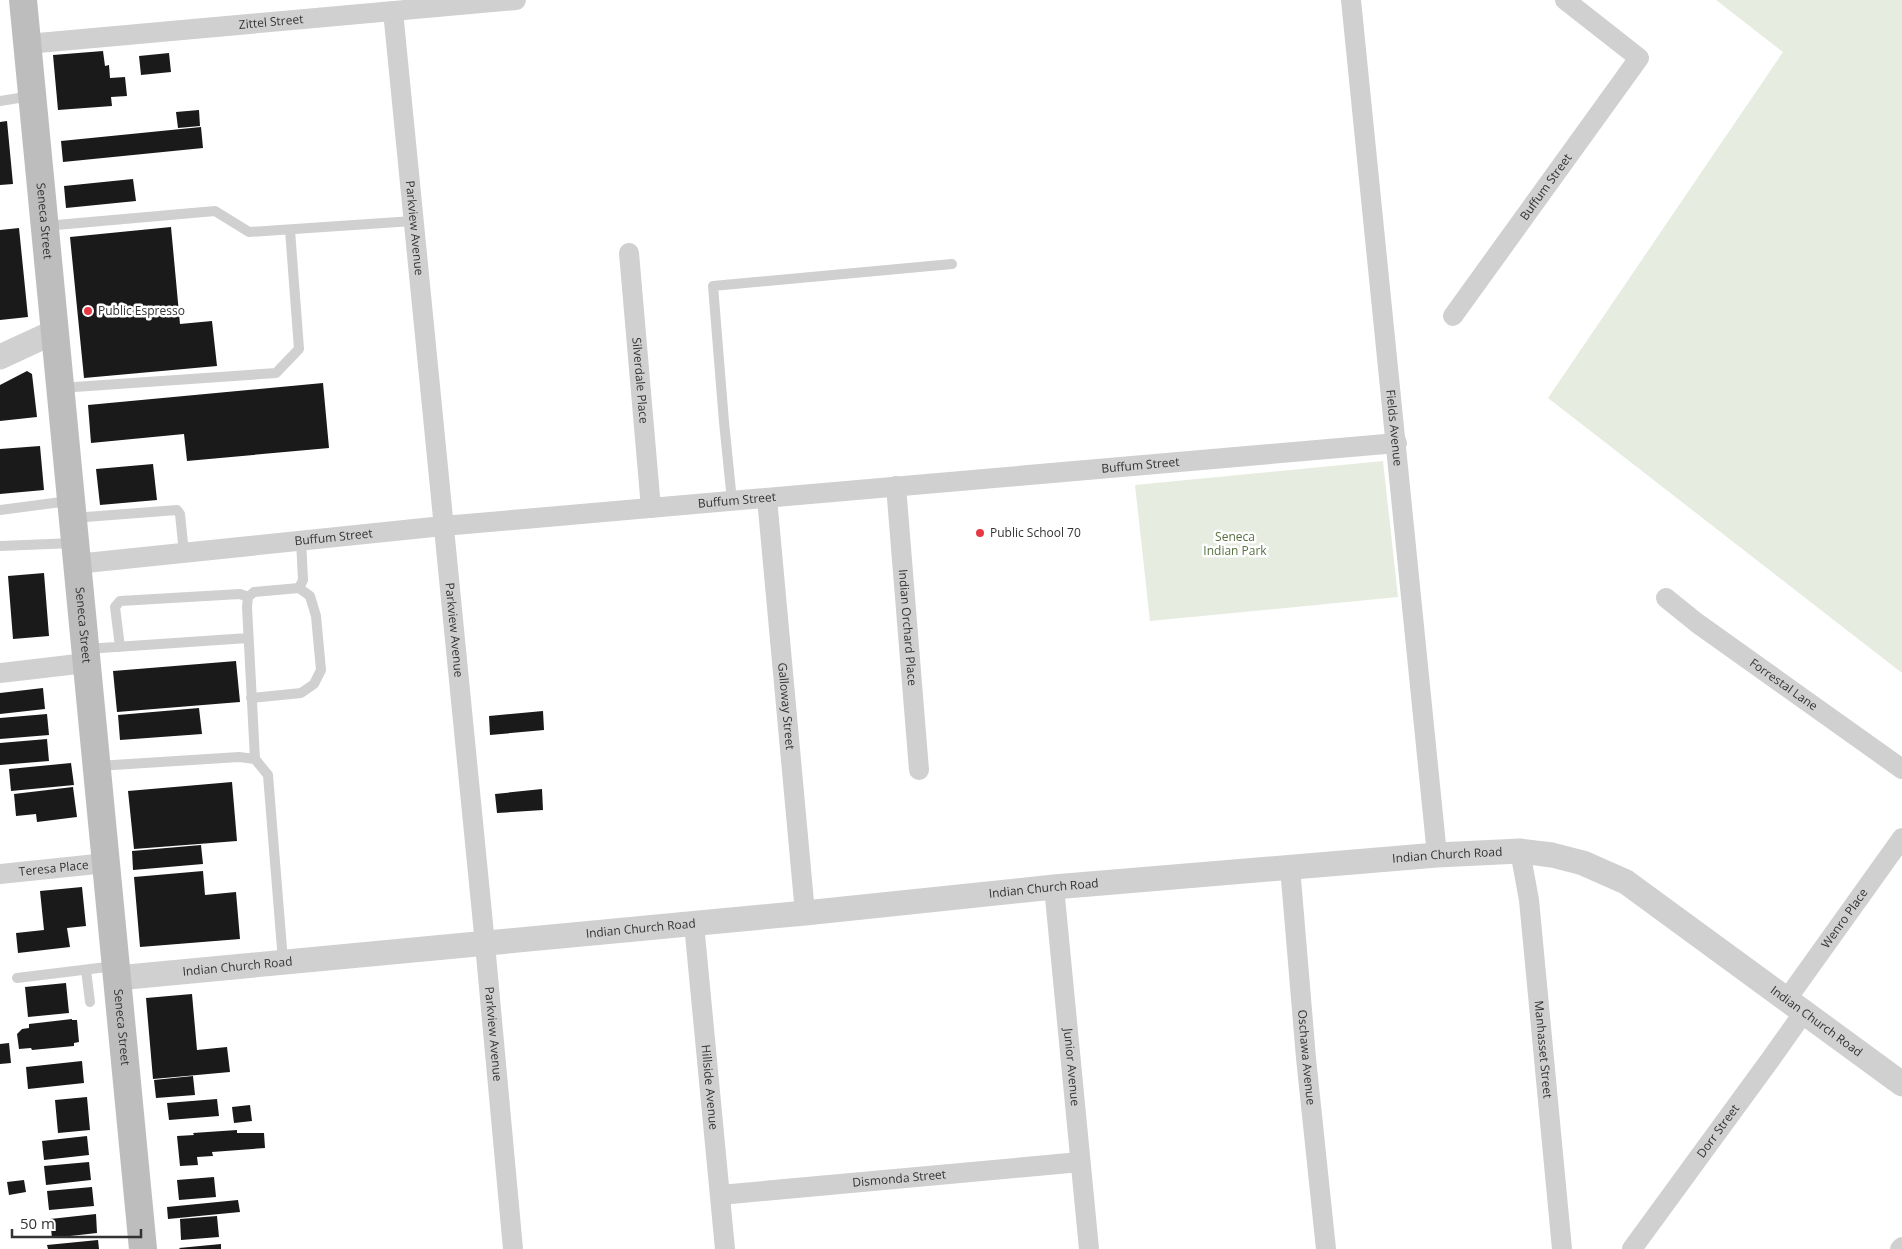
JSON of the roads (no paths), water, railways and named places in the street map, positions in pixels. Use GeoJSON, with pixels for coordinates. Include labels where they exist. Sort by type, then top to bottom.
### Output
{"type":"FeatureCollection","features":[{"type":"Feature","properties":{"kind":"main road","name":"Seneca Street"},"geometry":{"type":"LineString","coordinates":[[23,0],[143,1249]]}},
{"type":"Feature","properties":{"kind":"street","name":"Zittel Street"},"geometry":{"type":"LineString","coordinates":[[27,44],[516,0]]}},
{"type":"Feature","properties":{"kind":"street","name":"Fields Avenue"},"geometry":{"type":"LineString","coordinates":[[1351,0],[1438,855]]}},
{"type":"Feature","properties":{"kind":"street","name":"Buffum Street"},"geometry":{"type":"LineString","coordinates":[[1453,316],[1639,58],[1565,0]]}},
{"type":"Feature","properties":{"kind":"street","name":"Parkview Avenue"},"geometry":{"type":"LineString","coordinates":[[393,11],[485,944],[513,1249]]}},
{"type":"Feature","properties":{"kind":"street","name":"Silverdale Place"},"geometry":{"type":"LineString","coordinates":[[629,253],[651,508]]}},
{"type":"Feature","properties":{"kind":"street"},"geometry":{"type":"LineString","coordinates":[[0,357],[54,332]]}},
{"type":"Feature","properties":{"kind":"street","name":"Buffum Street"},"geometry":{"type":"LineString","coordinates":[[73,532],[184,553],[443,526],[1397,442]]}},
{"type":"Feature","properties":{"kind":"street","name":"Indian Orchard Place"},"geometry":{"type":"LineString","coordinates":[[896,486],[919,770]]}},
{"type":"Feature","properties":{"kind":"street","name":"Galloway Street"},"geometry":{"type":"LineString","coordinates":[[767,498],[805,913]]}},
{"type":"Feature","properties":{"kind":"street","name":"Forrestal Lane"},"geometry":{"type":"LineString","coordinates":[[1666,598],[1697,623],[1902,769]]}},
{"type":"Feature","properties":{"kind":"street"},"geometry":{"type":"LineString","coordinates":[[0,672],[86,656]]}},
{"type":"Feature","properties":{"kind":"street","name":"Wenro Place"},"geometry":{"type":"LineString","coordinates":[[1795,1005],[1902,838]]}},
{"type":"Feature","properties":{"kind":"street","name":"Indian Church Road"},"geometry":{"type":"LineString","coordinates":[[117,972],[283,962],[694,924],[1054,887],[1438,855],[1520,851],[1552,854],[1583,862],[1626,882],[1902,1084]]}},
{"type":"Feature","properties":{"kind":"street","name":"Manhasset Street"},"geometry":{"type":"LineString","coordinates":[[1520,851],[1529,900],[1562,1249]]}},
{"type":"Feature","properties":{"kind":"street","name":"Teresa Place"},"geometry":{"type":"LineString","coordinates":[[0,874],[106,863]]}},
{"type":"Feature","properties":{"kind":"street","name":"Oschawa Avenue"},"geometry":{"type":"LineString","coordinates":[[1290,867],[1306,1058],[1326,1249]]}},
{"type":"Feature","properties":{"kind":"street","name":"Junior Avenue"},"geometry":{"type":"LineString","coordinates":[[1054,887],[1089,1249]]}},
{"type":"Feature","properties":{"kind":"street","name":"Hillside Avenue"},"geometry":{"type":"LineString","coordinates":[[694,924],[724,1249]]}},
{"type":"Feature","properties":{"kind":"street","name":"Dorr Street"},"geometry":{"type":"LineString","coordinates":[[1632,1249],[1770,1060],[1795,1005]]}},
{"type":"Feature","properties":{"kind":"street","name":"Dismonda Street"},"geometry":{"type":"LineString","coordinates":[[720,1195],[1080,1162]]}},
{"type":"Feature","properties":{"kind":"lane"},"geometry":{"type":"LineString","coordinates":[[0,102],[32,96]]}},
{"type":"Feature","properties":{"kind":"lane"},"geometry":{"type":"LineString","coordinates":[[44,226],[215,211],[249,232],[413,220]]}},
{"type":"Feature","properties":{"kind":"lane"},"geometry":{"type":"LineString","coordinates":[[59,388],[276,373],[299,349],[290,230]]}},
{"type":"Feature","properties":{"kind":"lane"},"geometry":{"type":"LineString","coordinates":[[732,501],[713,286],[952,264]]}},
{"type":"Feature","properties":{"kind":"lane"},"geometry":{"type":"LineString","coordinates":[[0,510],[73,532]]}},
{"type":"Feature","properties":{"kind":"lane"},"geometry":{"type":"LineString","coordinates":[[0,546],[177,510],[180,514],[184,553]]}},
{"type":"Feature","properties":{"kind":"lane"},"geometry":{"type":"LineString","coordinates":[[299,588],[303,580],[300,540]]}},
{"type":"Feature","properties":{"kind":"lane"},"geometry":{"type":"LineString","coordinates":[[248,597],[254,592],[299,588],[310,596],[316,616],[321,670],[314,684],[301,693],[252,698]]}},
{"type":"Feature","properties":{"kind":"lane"},"geometry":{"type":"LineString","coordinates":[[120,647],[116,607],[120,601],[240,594],[248,597]]}},
{"type":"Feature","properties":{"kind":"lane"},"geometry":{"type":"LineString","coordinates":[[248,597],[248,638],[255,759],[268,775],[283,962]]}},
{"type":"Feature","properties":{"kind":"lane"},"geometry":{"type":"LineString","coordinates":[[86,656],[120,647],[248,638]]}},
{"type":"Feature","properties":{"kind":"lane"},"geometry":{"type":"LineString","coordinates":[[97,766],[239,757],[255,759]]}},
{"type":"Feature","properties":{"kind":"lane"},"geometry":{"type":"LineString","coordinates":[[17,978],[86,970],[117,972]]}},
{"type":"Feature","properties":{"kind":"lane"},"geometry":{"type":"LineString","coordinates":[[86,970],[90,1002]]}},
{"type":"Feature","properties":{"kind":"place","name":"Public Espresso"},"geometry":{"type":"Point","coordinates":[88,311]}},
{"type":"Feature","properties":{"kind":"place","name":"Public School 70"},"geometry":{"type":"Point","coordinates":[980,533]}},
{"type":"Feature","properties":{"kind":"park label","name":"Seneca Indian Park"},"geometry":{"type":"Point","coordinates":[1235,544]}}]}
